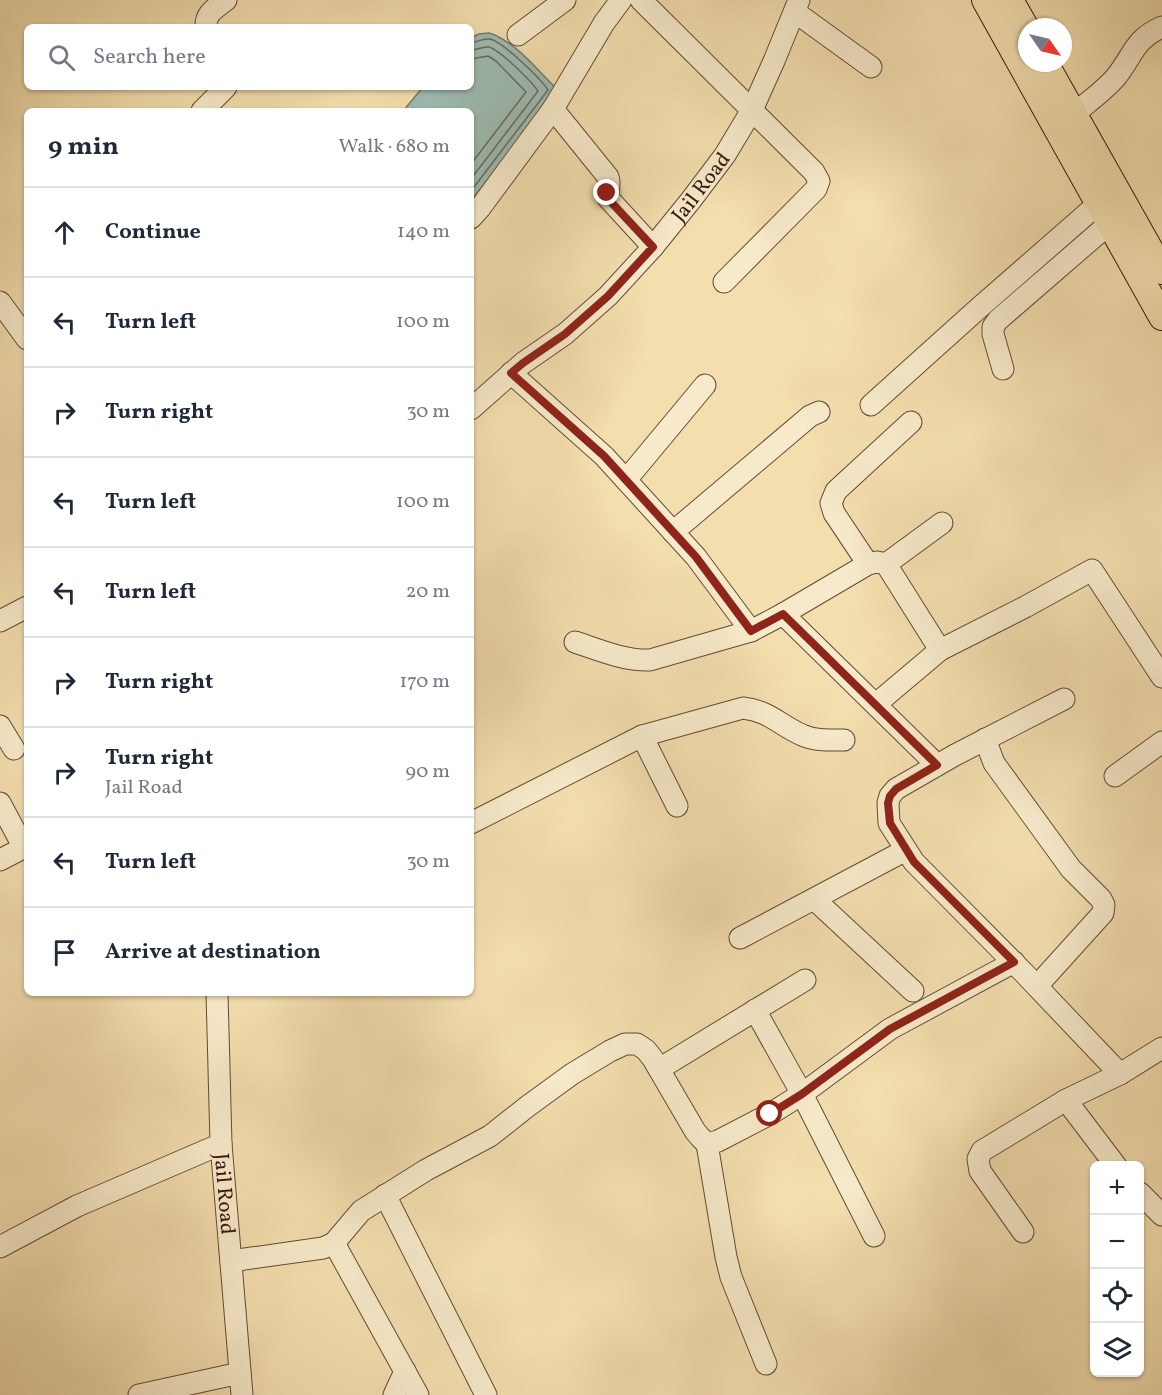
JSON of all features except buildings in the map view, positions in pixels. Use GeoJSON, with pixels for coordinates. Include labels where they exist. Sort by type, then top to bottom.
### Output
{"type":"FeatureCollection","features":[{"type":"Feature","properties":{"kind":"main road"},"geometry":{"type":"LineString","coordinates":[[985,0],[1162,317]]}},
{"type":"Feature","properties":{"kind":"main road"},"geometry":{"type":"LineString","coordinates":[[1010,0],[1020,18]]}},
{"type":"Feature","properties":{"kind":"main road"},"geometry":{"type":"LineString","coordinates":[[1051,72],[1162,271]]}},
{"type":"Feature","properties":{"kind":"street"},"geometry":{"type":"LineString","coordinates":[[206,24],[208,14],[226,0]]}},
{"type":"Feature","properties":{"kind":"street"},"geometry":{"type":"LineString","coordinates":[[519,35],[565,0]]}},
{"type":"Feature","properties":{"kind":"street"},"geometry":{"type":"LineString","coordinates":[[474,215],[553,109],[604,23],[621,0]]}},
{"type":"Feature","properties":{"kind":"street"},"geometry":{"type":"LineString","coordinates":[[641,0],[814,172],[819,180],[816,189],[724,282]]}},
{"type":"Feature","properties":{"kind":"street"},"geometry":{"type":"LineString","coordinates":[[797,6],[871,67]]}},
{"type":"Feature","properties":{"kind":"street","name":"Jail Road"},"geometry":{"type":"LineString","coordinates":[[479,389],[511,373],[574,327],[608,296],[653,247],[725,155],[752,111],[797,6]]}},
{"type":"Feature","properties":{"kind":"street"},"geometry":{"type":"LineString","coordinates":[[1074,114],[1105,89],[1118,75],[1141,39],[1162,27]]}},
{"type":"Feature","properties":{"kind":"street"},"geometry":{"type":"LineString","coordinates":[[205,108],[223,90]]}},
{"type":"Feature","properties":{"kind":"street"},"geometry":{"type":"LineString","coordinates":[[553,109],[608,177],[610,186],[607,193],[608,198],[653,247]]}},
{"type":"Feature","properties":{"kind":"street"},"geometry":{"type":"LineString","coordinates":[[1003,369],[993,327],[1104,214]]}},
{"type":"Feature","properties":{"kind":"street"},"geometry":{"type":"LineString","coordinates":[[872,405],[980,307],[1104,214]]}},
{"type":"Feature","properties":{"kind":"street"},"geometry":{"type":"LineString","coordinates":[[0,302],[24,335]]}},
{"type":"Feature","properties":{"kind":"street"},"geometry":{"type":"LineString","coordinates":[[511,373],[604,456],[696,557],[751,631]]}},
{"type":"Feature","properties":{"kind":"street"},"geometry":{"type":"LineString","coordinates":[[626,480],[705,385]]}},
{"type":"Feature","properties":{"kind":"street"},"geometry":{"type":"LineString","coordinates":[[673,532],[810,416],[819,412]]}},
{"type":"Feature","properties":{"kind":"street"},"geometry":{"type":"LineString","coordinates":[[911,422],[836,491],[831,503],[834,513],[877,564],[940,650]]}},
{"type":"Feature","properties":{"kind":"street"},"geometry":{"type":"LineString","coordinates":[[575,642],[639,661],[650,660],[751,631],[877,564],[942,523]]}},
{"type":"Feature","properties":{"kind":"street"},"geometry":{"type":"LineString","coordinates":[[876,704],[940,650],[1092,570],[1162,677]]}},
{"type":"Feature","properties":{"kind":"street"},"geometry":{"type":"LineString","coordinates":[[0,621],[24,609]]}},
{"type":"Feature","properties":{"kind":"street"},"geometry":{"type":"LineString","coordinates":[[783,614],[937,765]]}},
{"type":"Feature","properties":{"kind":"street"},"geometry":{"type":"LineString","coordinates":[[1064,699],[985,739],[896,789],[888,803],[890,823],[914,862],[1014,962],[1120,1074]]}},
{"type":"Feature","properties":{"kind":"street"},"geometry":{"type":"LineString","coordinates":[[474,821],[642,736],[743,708],[764,712],[803,736],[822,740],[844,740]]}},
{"type":"Feature","properties":{"kind":"street"},"geometry":{"type":"LineString","coordinates":[[0,726],[14,749]]}},
{"type":"Feature","properties":{"kind":"street"},"geometry":{"type":"LineString","coordinates":[[642,736],[677,806]]}},
{"type":"Feature","properties":{"kind":"street"},"geometry":{"type":"LineString","coordinates":[[985,739],[994,763],[1071,870],[1104,905],[1103,913],[1037,986]]}},
{"type":"Feature","properties":{"kind":"street"},"geometry":{"type":"LineString","coordinates":[[1115,776],[1162,742]]}},
{"type":"Feature","properties":{"kind":"street"},"geometry":{"type":"LineString","coordinates":[[0,803],[24,845]]}},
{"type":"Feature","properties":{"kind":"street"},"geometry":{"type":"LineString","coordinates":[[0,860],[24,848]]}},
{"type":"Feature","properties":{"kind":"street"},"geometry":{"type":"LineString","coordinates":[[740,938],[906,850]]}},
{"type":"Feature","properties":{"kind":"street"},"geometry":{"type":"LineString","coordinates":[[814,899],[913,991]]}},
{"type":"Feature","properties":{"kind":"street"},"geometry":{"type":"LineString","coordinates":[[707,1143],[718,1141],[760,1119],[802,1094],[890,1029],[1014,962]]}},
{"type":"Feature","properties":{"kind":"street"},"geometry":{"type":"LineString","coordinates":[[659,1069],[805,980]]}},
{"type":"Feature","properties":{"kind":"street","name":"Jail Road"},"geometry":{"type":"LineString","coordinates":[[217,996],[221,1144],[242,1395]]}},
{"type":"Feature","properties":{"kind":"street"},"geometry":{"type":"LineString","coordinates":[[755,1010],[802,1094],[874,1236]]}},
{"type":"Feature","properties":{"kind":"street"},"geometry":{"type":"LineString","coordinates":[[231,1261],[323,1248],[334,1243],[361,1211],[385,1195],[490,1136],[572,1074],[625,1044],[637,1044],[646,1050],[695,1131],[707,1143],[731,1277],[766,1364]]}},
{"type":"Feature","properties":{"kind":"street"},"geometry":{"type":"LineString","coordinates":[[1023,1232],[980,1171],[978,1160],[982,1151],[1066,1100],[1120,1074],[1162,1048]]}},
{"type":"Feature","properties":{"kind":"street"},"geometry":{"type":"LineString","coordinates":[[1066,1100],[1112,1161]]}},
{"type":"Feature","properties":{"kind":"street"},"geometry":{"type":"LineString","coordinates":[[0,1247],[77,1206],[221,1144]]}},
{"type":"Feature","properties":{"kind":"street"},"geometry":{"type":"LineString","coordinates":[[385,1195],[486,1395]]}},
{"type":"Feature","properties":{"kind":"street"},"geometry":{"type":"LineString","coordinates":[[1144,1197],[1162,1215]]}},
{"type":"Feature","properties":{"kind":"street"},"geometry":{"type":"LineString","coordinates":[[334,1243],[418,1395]]}},
{"type":"Feature","properties":{"kind":"street"},"geometry":{"type":"LineString","coordinates":[[394,1395],[405,1371]]}},
{"type":"Feature","properties":{"kind":"street"},"geometry":{"type":"LineString","coordinates":[[147,1394],[240,1373]]}},
{"type":"Feature","properties":{"kind":"water"},"geometry":{"type":"Polygon","coordinates":[[[489,33],[508,42],[556,88],[552,97],[474,197],[474,108],[406,108],[420,90],[474,90],[474,36],[489,33]]]}},
{"type":"Feature","properties":{"kind":"route"},"geometry":{"type":"LineString","coordinates":[[607,193],[611,202],[653,247],[608,296],[565,334],[511,373],[604,456],[696,557],[751,631],[783,614],[937,765],[896,789],[890,796],[888,803],[890,823],[914,862],[1014,962],[890,1029],[802,1094],[770,1114]]}}]}
